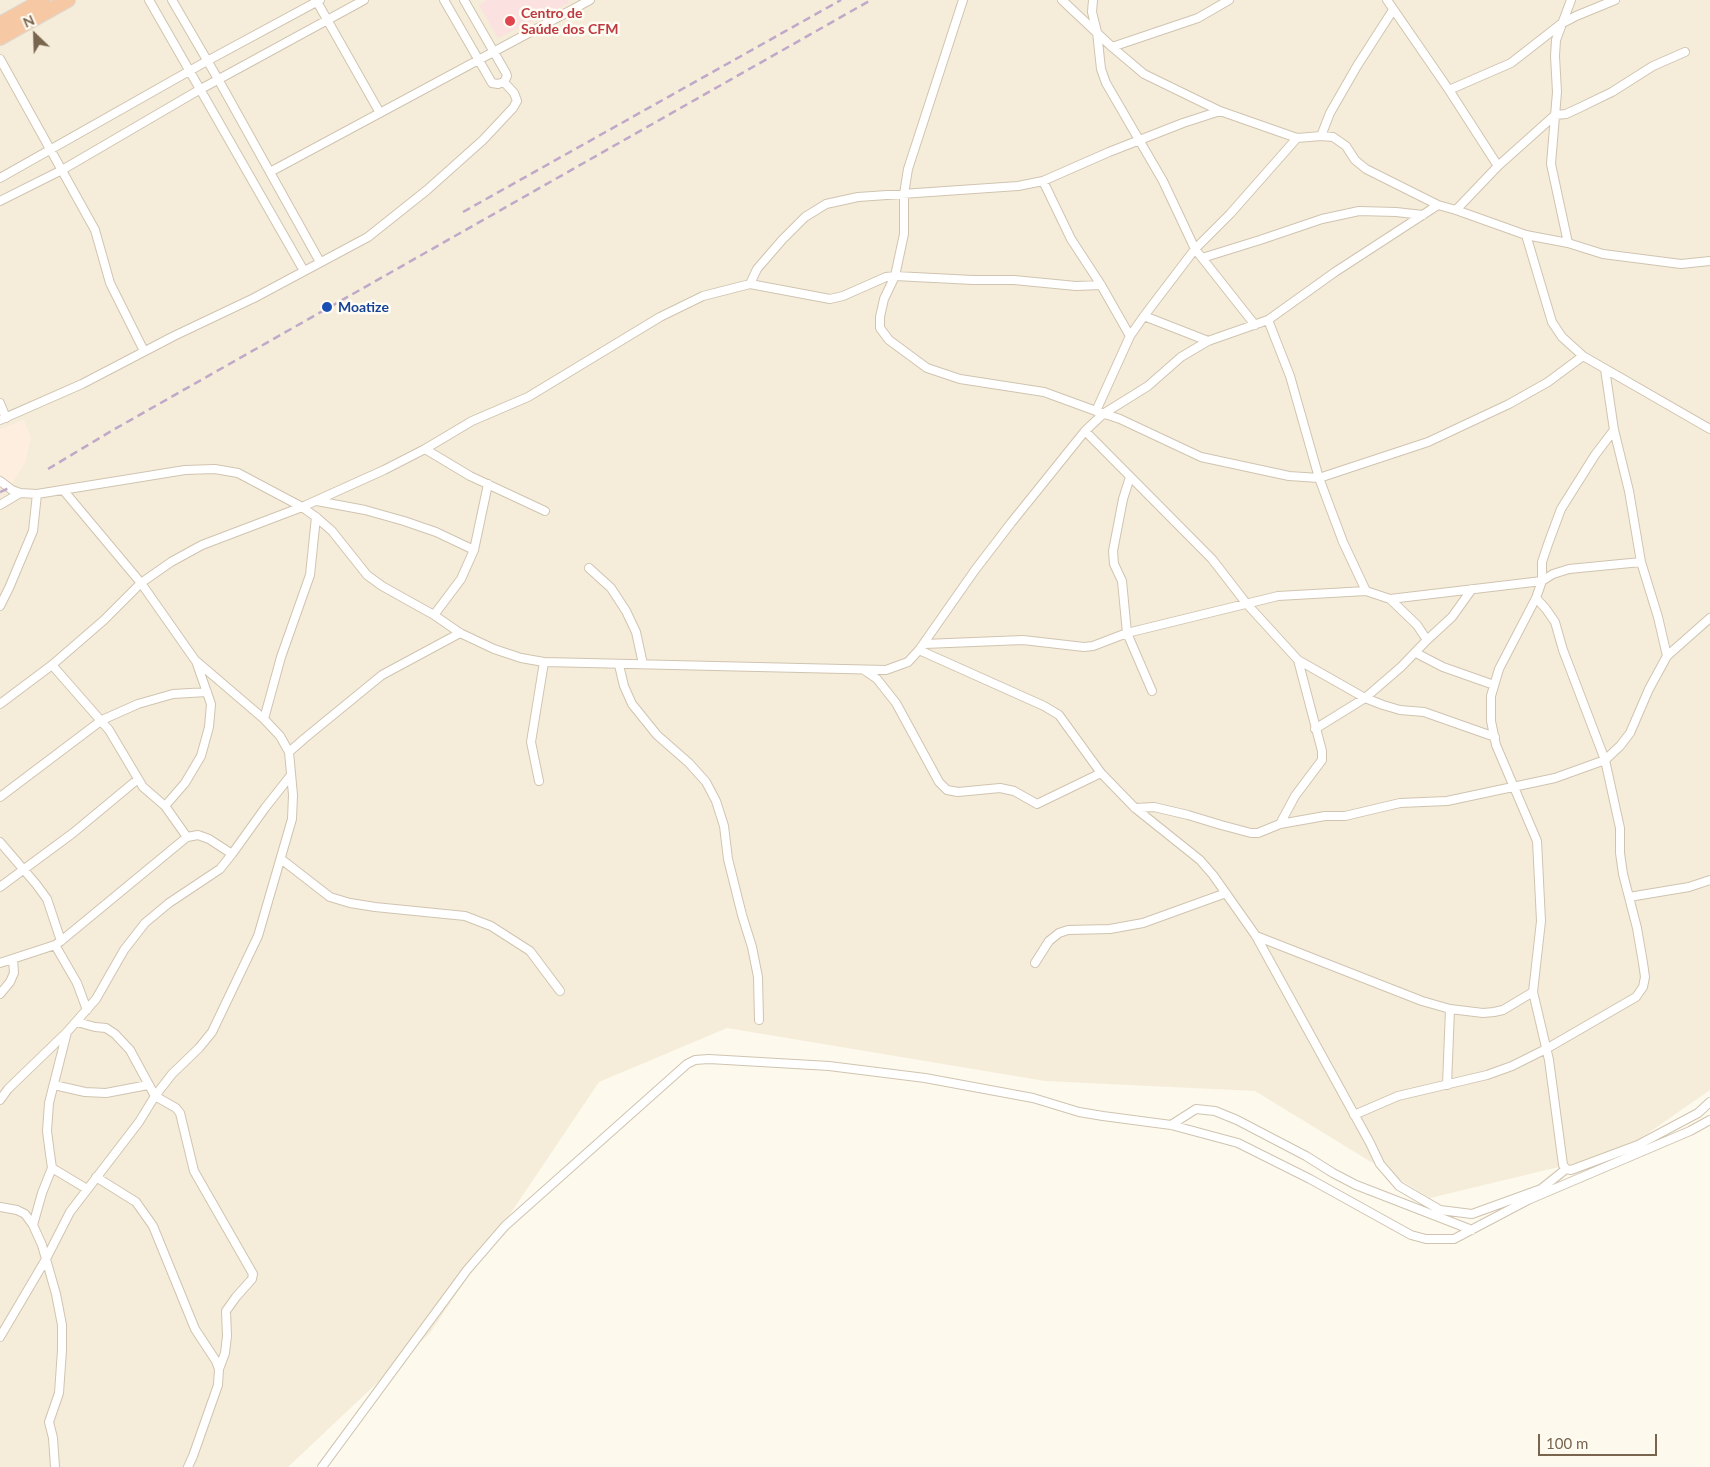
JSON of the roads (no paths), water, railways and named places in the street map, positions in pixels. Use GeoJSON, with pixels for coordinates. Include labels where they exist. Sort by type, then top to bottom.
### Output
{"type":"FeatureCollection","features":[{"type":"Feature","properties":{"kind":"highway"},"geometry":{"type":"LineString","coordinates":[[0,24],[43,0]]}},
{"type":"Feature","properties":{"kind":"highway"},"geometry":{"type":"LineString","coordinates":[[0,38],[68,0]]}},
{"type":"Feature","properties":{"kind":"street"},"geometry":{"type":"LineString","coordinates":[[149,0],[304,271]]}},
{"type":"Feature","properties":{"kind":"street"},"geometry":{"type":"LineString","coordinates":[[172,0],[320,262]]}},
{"type":"Feature","properties":{"kind":"street"},"geometry":{"type":"LineString","coordinates":[[0,201],[62,170],[218,79],[364,0]]}},
{"type":"Feature","properties":{"kind":"street"},"geometry":{"type":"LineString","coordinates":[[444,0],[492,83],[504,82],[507,76],[506,73],[464,0]]}},
{"type":"Feature","properties":{"kind":"street"},"geometry":{"type":"LineString","coordinates":[[270,172],[590,0]]}},
{"type":"Feature","properties":{"kind":"street"},"geometry":{"type":"LineString","coordinates":[[963,0],[908,169],[904,194],[904,234],[895,276],[884,299],[880,317],[880,328],[889,340],[927,368],[960,379],[1044,392],[1120,419],[1201,458],[1289,476],[1319,478],[1428,442],[1509,404],[1548,382],[1583,356]]}},
{"type":"Feature","properties":{"kind":"street"},"geometry":{"type":"LineString","coordinates":[[1062,0],[1112,48],[1144,74],[1220,111],[1297,138],[1334,137],[1346,146],[1355,160],[1366,169],[1438,205],[1526,235],[1568,243],[1603,254],[1681,264],[1710,261]]}},
{"type":"Feature","properties":{"kind":"street"},"geometry":{"type":"LineString","coordinates":[[1093,0],[1092,12],[1097,32],[1100,70],[1106,83],[1163,181],[1195,249],[1255,325]]}},
{"type":"Feature","properties":{"kind":"street"},"geometry":{"type":"LineString","coordinates":[[1112,48],[1198,18],[1229,0]]}},
{"type":"Feature","properties":{"kind":"street"},"geometry":{"type":"LineString","coordinates":[[1387,0],[1449,90],[1498,166]]}},
{"type":"Feature","properties":{"kind":"street"},"geometry":{"type":"LineString","coordinates":[[1568,243],[1551,164],[1558,92],[1555,48],[1561,24],[1571,0]]}},
{"type":"Feature","properties":{"kind":"street"},"geometry":{"type":"LineString","coordinates":[[1449,90],[1511,63],[1561,24],[1615,0]]}},
{"type":"Feature","properties":{"kind":"street"},"geometry":{"type":"LineString","coordinates":[[0,178],[207,61],[318,1],[327,21],[380,113]]}},
{"type":"Feature","properties":{"kind":"street"},"geometry":{"type":"LineString","coordinates":[[1321,136],[1330,113],[1393,10]]}},
{"type":"Feature","properties":{"kind":"street"},"geometry":{"type":"LineString","coordinates":[[1456,210],[1498,166],[1555,115],[1566,114],[1579,108],[1612,92],[1653,66],[1685,52]]}},
{"type":"Feature","properties":{"kind":"street"},"geometry":{"type":"LineString","coordinates":[[0,59],[95,230],[110,283],[144,351]]}},
{"type":"Feature","properties":{"kind":"street"},"geometry":{"type":"LineString","coordinates":[[0,403],[3,419],[82,384],[144,351],[254,298],[368,236],[427,190],[483,140],[512,108],[517,101],[514,93],[504,82]]}},
{"type":"Feature","properties":{"kind":"street"},"geometry":{"type":"LineString","coordinates":[[750,284],[757,269],[782,240],[805,218],[826,204],[858,197],[1018,186],[1043,181],[1109,152],[1183,123],[1220,111]]}},
{"type":"Feature","properties":{"kind":"street"},"geometry":{"type":"LineString","coordinates":[[0,481],[12,490],[20,493],[37,494],[185,470],[216,469],[238,473],[302,507],[332,531],[367,575],[382,586],[434,615],[460,633],[494,649],[521,658],[544,662],[886,670],[908,662],[922,647],[975,570],[1099,412],[1130,336],[1144,316],[1195,249],[1230,214],[1297,138]]}},
{"type":"Feature","properties":{"kind":"street"},"geometry":{"type":"LineString","coordinates":[[1043,181],[1072,239],[1130,336]]}},
{"type":"Feature","properties":{"kind":"street"},"geometry":{"type":"LineString","coordinates":[[1099,412],[1148,386],[1181,357],[1208,341],[1268,320],[1335,272],[1438,205]]}},
{"type":"Feature","properties":{"kind":"street"},"geometry":{"type":"LineString","coordinates":[[1202,258],[1322,219],[1359,211],[1423,215]]}},
{"type":"Feature","properties":{"kind":"street"},"geometry":{"type":"LineString","coordinates":[[1526,235],[1552,322],[1562,337],[1583,356],[1710,429]]}},
{"type":"Feature","properties":{"kind":"street"},"geometry":{"type":"LineString","coordinates":[[0,704],[52,665],[104,620],[141,582],[171,562],[202,545],[317,501],[384,470],[425,449],[472,421],[528,397],[660,317],[703,296],[750,284],[794,294],[830,299],[843,296],[886,277],[895,276],[1014,280],[1076,286],[1101,285]]}},
{"type":"Feature","properties":{"kind":"street"},"geometry":{"type":"LineString","coordinates":[[1144,316],[1208,341]]}},
{"type":"Feature","properties":{"kind":"street"},"geometry":{"type":"LineString","coordinates":[[1268,320],[1290,376],[1319,478],[1343,542],[1366,591]]}},
{"type":"Feature","properties":{"kind":"street"},"geometry":{"type":"LineString","coordinates":[[1605,369],[1614,430],[1629,491],[1641,562],[1658,617],[1667,656]]}},
{"type":"Feature","properties":{"kind":"street"},"geometry":{"type":"LineString","coordinates":[[1566,1169],[1546,1049],[1533,992],[1541,922],[1537,841],[1496,745],[1492,721],[1491,696],[1499,669],[1536,598],[1542,581],[1542,562],[1561,509],[1595,455],[1614,430]]}},
{"type":"Feature","properties":{"kind":"street"},"geometry":{"type":"LineString","coordinates":[[1085,431],[1212,559],[1246,603],[1298,660],[1364,698],[1400,710],[1424,712],[1495,737]]}},
{"type":"Feature","properties":{"kind":"street"},"geometry":{"type":"LineString","coordinates":[[425,449],[470,476],[545,511]]}},
{"type":"Feature","properties":{"kind":"street"},"geometry":{"type":"LineString","coordinates":[[1130,477],[1123,499],[1113,550],[1114,564],[1122,581],[1127,633],[1152,691]]}},
{"type":"Feature","properties":{"kind":"street"},"geometry":{"type":"LineString","coordinates":[[434,615],[461,579],[474,550],[488,484]]}},
{"type":"Feature","properties":{"kind":"street"},"geometry":{"type":"LineString","coordinates":[[64,491],[141,582],[195,660],[211,704],[201,756],[185,783],[165,806]]}},
{"type":"Feature","properties":{"kind":"street"},"geometry":{"type":"LineString","coordinates":[[0,505],[20,493]]}},
{"type":"Feature","properties":{"kind":"street"},"geometry":{"type":"LineString","coordinates":[[0,606],[33,531],[37,494]]}},
{"type":"Feature","properties":{"kind":"street"},"geometry":{"type":"LineString","coordinates":[[317,501],[404,520],[436,532],[474,550]]}},
{"type":"Feature","properties":{"kind":"street"},"geometry":{"type":"LineString","coordinates":[[264,719],[281,657],[310,574],[316,518]]}},
{"type":"Feature","properties":{"kind":"street"},"geometry":{"type":"LineString","coordinates":[[922,647],[1023,640],[1084,647],[1093,646],[1127,633],[1278,596],[1366,591],[1390,599],[1542,581],[1554,574],[1569,569],[1641,562]]}},
{"type":"Feature","properties":{"kind":"street"},"geometry":{"type":"LineString","coordinates":[[589,568],[610,588],[626,611],[636,632],[643,664]]}},
{"type":"Feature","properties":{"kind":"street"},"geometry":{"type":"LineString","coordinates":[[1315,729],[1364,698],[1416,653],[1452,617],[1472,589]]}},
{"type":"Feature","properties":{"kind":"street"},"geometry":{"type":"LineString","coordinates":[[1354,1115],[1398,1096],[1487,1075],[1512,1066],[1636,998],[1643,987],[1645,977],[1643,963],[1620,853],[1620,828],[1605,760],[1563,650],[1555,622],[1536,598]]}},
{"type":"Feature","properties":{"kind":"street"},"geometry":{"type":"LineString","coordinates":[[1390,599],[1416,625],[1427,640]]}},
{"type":"Feature","properties":{"kind":"street"},"geometry":{"type":"LineString","coordinates":[[1135,808],[1154,807],[1251,833],[1258,833],[1280,824],[1325,816],[1345,816],[1400,803],[1447,801],[1555,778],[1605,760],[1620,746],[1630,732],[1649,689],[1667,656],[1710,618]]}},
{"type":"Feature","properties":{"kind":"street"},"geometry":{"type":"LineString","coordinates":[[289,752],[382,675],[460,633]]}},
{"type":"Feature","properties":{"kind":"street"},"geometry":{"type":"LineString","coordinates":[[922,647],[1044,706],[1059,716],[1101,773],[1135,808],[1200,860],[1256,936],[1380,1164],[1399,1186],[1440,1210],[1472,1214],[1540,1189],[1566,1169],[1571,1170],[1638,1145],[1698,1113],[1710,1102]]}},
{"type":"Feature","properties":{"kind":"street"},"geometry":{"type":"LineString","coordinates":[[1416,653],[1443,667],[1494,685]]}},
{"type":"Feature","properties":{"kind":"street"},"geometry":{"type":"LineString","coordinates":[[0,1337],[46,1259],[70,1212],[139,1122],[154,1096],[212,1032],[258,936],[281,860],[292,819],[293,795],[289,752],[280,736],[264,719],[195,660]]}},
{"type":"Feature","properties":{"kind":"street"},"geometry":{"type":"LineString","coordinates":[[1280,824],[1295,796],[1322,760],[1322,751],[1298,660]]}},
{"type":"Feature","properties":{"kind":"street"},"geometry":{"type":"LineString","coordinates":[[539,781],[531,742],[544,662]]}},
{"type":"Feature","properties":{"kind":"street"},"geometry":{"type":"LineString","coordinates":[[619,664],[624,686],[632,704],[657,735],[689,763],[706,782],[716,801],[724,826],[728,859],[758,977],[759,1020]]}},
{"type":"Feature","properties":{"kind":"street"},"geometry":{"type":"LineString","coordinates":[[52,665],[102,720],[143,787],[165,806],[187,837]]}},
{"type":"Feature","properties":{"kind":"street"},"geometry":{"type":"LineString","coordinates":[[864,670],[877,679],[896,703],[939,782],[947,790],[958,792],[1000,788],[1014,791],[1037,804],[1101,773]]}},
{"type":"Feature","properties":{"kind":"street"},"geometry":{"type":"LineString","coordinates":[[0,797],[102,720],[138,704],[173,694],[207,692]]}},
{"type":"Feature","properties":{"kind":"street"},"geometry":{"type":"LineString","coordinates":[[0,1100],[87,1010],[96,999],[124,950],[145,923],[169,903],[220,869],[291,776]]}},
{"type":"Feature","properties":{"kind":"street"},"geometry":{"type":"LineString","coordinates":[[0,888],[73,833],[138,778]]}},
{"type":"Feature","properties":{"kind":"street"},"geometry":{"type":"LineString","coordinates":[[0,963],[58,943],[187,837],[198,835],[209,839],[232,854]]}},
{"type":"Feature","properties":{"kind":"street"},"geometry":{"type":"LineString","coordinates":[[0,842],[47,899],[58,943],[77,983],[87,1010]]}},
{"type":"Feature","properties":{"kind":"street"},"geometry":{"type":"LineString","coordinates":[[281,860],[330,897],[350,903],[465,916],[491,926],[530,951],[560,991]]}},
{"type":"Feature","properties":{"kind":"street"},"geometry":{"type":"LineString","coordinates":[[1629,897],[1689,886],[1710,880]]}},
{"type":"Feature","properties":{"kind":"street"},"geometry":{"type":"LineString","coordinates":[[1035,963],[1049,941],[1059,933],[1068,930],[1110,929],[1143,923],[1226,893]]}},
{"type":"Feature","properties":{"kind":"street"},"geometry":{"type":"LineString","coordinates":[[1256,936],[1422,1001],[1450,1009],[1483,1013],[1494,1012],[1503,1010],[1533,992]]}},
{"type":"Feature","properties":{"kind":"street"},"geometry":{"type":"LineString","coordinates":[[0,994],[10,982],[14,973],[13,959]]}},
{"type":"Feature","properties":{"kind":"street"},"geometry":{"type":"LineString","coordinates":[[1447,1085],[1450,1009]]}},
{"type":"Feature","properties":{"kind":"street"},"geometry":{"type":"LineString","coordinates":[[77,1022],[95,1028],[106,1028],[115,1034],[130,1050],[154,1096],[176,1108],[180,1113],[194,1172],[253,1274],[252,1279],[226,1311],[227,1336],[225,1353],[219,1369],[218,1385],[194,1456],[188,1467]]}},
{"type":"Feature","properties":{"kind":"street"},"geometry":{"type":"LineString","coordinates":[[33,1225],[42,1193],[52,1168],[47,1131],[49,1103],[67,1032]]}},
{"type":"Feature","properties":{"kind":"street"},"geometry":{"type":"LineString","coordinates":[[322,1467],[468,1270],[505,1226],[687,1064],[695,1060],[709,1059],[829,1066],[925,1078],[1024,1096],[1079,1112],[1171,1125],[1238,1143],[1310,1179],[1417,1237],[1426,1239],[1454,1239],[1528,1200],[1690,1131],[1710,1120]]}},
{"type":"Feature","properties":{"kind":"street"},"geometry":{"type":"LineString","coordinates":[[54,1085],[85,1092],[106,1093],[148,1085]]}},
{"type":"Feature","properties":{"kind":"street"},"geometry":{"type":"LineString","coordinates":[[0,1094],[8,1090]]}},
{"type":"Feature","properties":{"kind":"street"},"geometry":{"type":"LineString","coordinates":[[1171,1125],[1196,1109],[1216,1111],[1246,1124],[1356,1185],[1472,1230]]}},
{"type":"Feature","properties":{"kind":"street"},"geometry":{"type":"LineString","coordinates":[[52,1168],[87,1188]]}},
{"type":"Feature","properties":{"kind":"street"},"geometry":{"type":"LineString","coordinates":[[96,1177],[136,1202],[153,1226],[195,1329],[216,1361],[219,1369]]}},
{"type":"Feature","properties":{"kind":"street"},"geometry":{"type":"LineString","coordinates":[[0,1207],[17,1210],[25,1214],[33,1225],[42,1245],[56,1294],[62,1325],[58,1392],[49,1422],[53,1438],[55,1467]]}},
{"type":"Feature","properties":{"kind":"railway"},"geometry":{"type":"LineString","coordinates":[[463,212],[841,0]]}},
{"type":"Feature","properties":{"kind":"railway"},"geometry":{"type":"LineString","coordinates":[[48,469],[113,430],[871,0]]}},
{"type":"Feature","properties":{"kind":"railway"},"geometry":{"type":"LineString","coordinates":[[0,492],[9,488]]}},
{"type":"Feature","properties":{"kind":"place","name":"Centro de Saúde dos CFM"},"geometry":{"type":"Point","coordinates":[510,21]}},
{"type":"Feature","properties":{"kind":"place","name":"Moatize"},"geometry":{"type":"Point","coordinates":[327,307]}}]}
